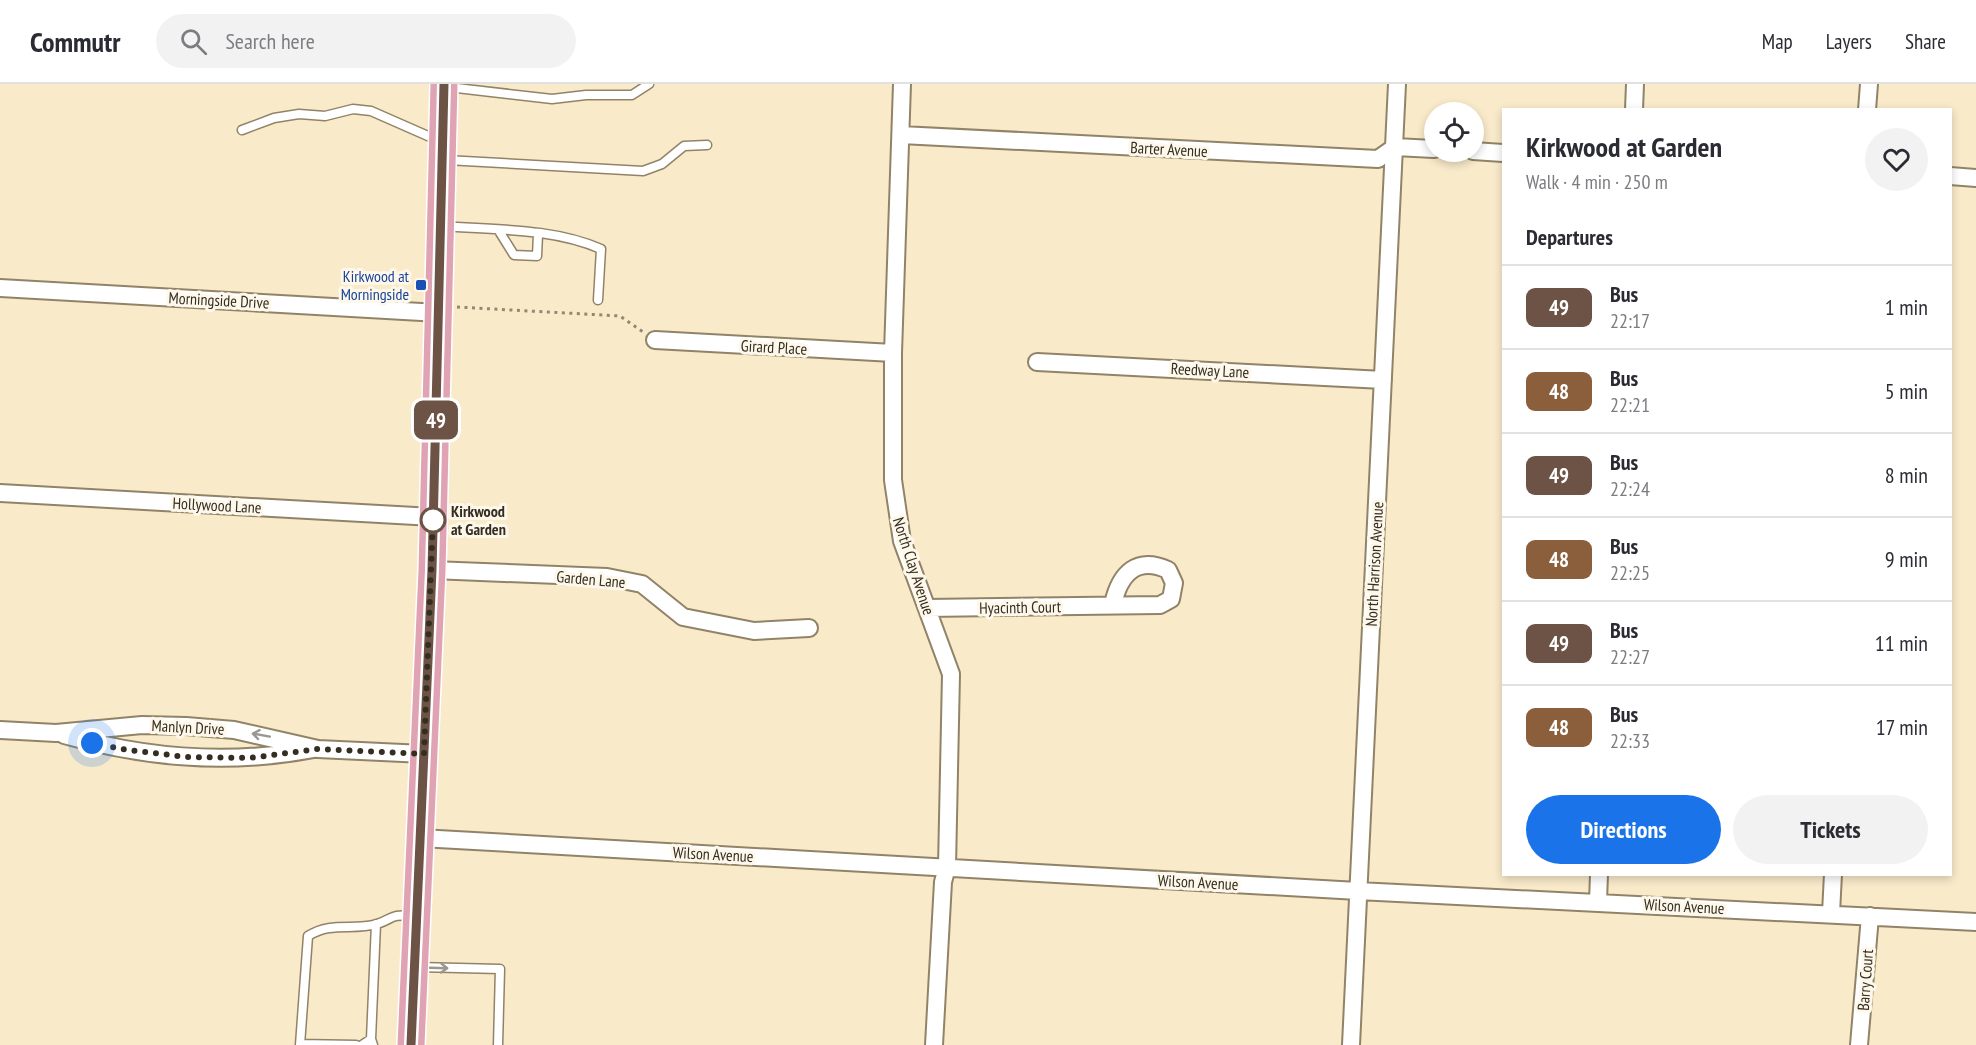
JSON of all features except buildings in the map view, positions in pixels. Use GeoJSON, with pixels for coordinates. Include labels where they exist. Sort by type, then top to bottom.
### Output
{"type":"FeatureCollection","features":[{"type":"Feature","properties":{"kind":"main road"},"geometry":{"type":"LineString","coordinates":[[411,1045],[432,570],[444,85]]}},
{"type":"Feature","properties":{"kind":"street","name":"North Clay Avenue"},"geometry":{"type":"LineString","coordinates":[[903,84],[893,354],[892,437],[896,510],[902,541],[951,674],[947,867],[943,882],[934,1045]]}},
{"type":"Feature","properties":{"kind":"street","name":"North Harrison Avenue"},"geometry":{"type":"LineString","coordinates":[[1351,1045],[1397,84]]}},
{"type":"Feature","properties":{"kind":"street"},"geometry":{"type":"LineString","coordinates":[[1634,108],[1635,84]]}},
{"type":"Feature","properties":{"kind":"street"},"geometry":{"type":"LineString","coordinates":[[1868,108],[1869,84]]}},
{"type":"Feature","properties":{"kind":"street","name":"Barter Avenue"},"geometry":{"type":"LineString","coordinates":[[901,135],[1378,159],[1395,147],[1424,148]]}},
{"type":"Feature","properties":{"kind":"street"},"geometry":{"type":"LineString","coordinates":[[1484,152],[1502,153]]}},
{"type":"Feature","properties":{"kind":"street"},"geometry":{"type":"LineString","coordinates":[[1952,176],[1976,178]]}},
{"type":"Feature","properties":{"kind":"street","name":"Morningside Drive"},"geometry":{"type":"LineString","coordinates":[[0,288],[439,309]]}},
{"type":"Feature","properties":{"kind":"street","name":"Girard Place"},"geometry":{"type":"LineString","coordinates":[[654,340],[893,354]]}},
{"type":"Feature","properties":{"kind":"street","name":"Reedway Lane"},"geometry":{"type":"LineString","coordinates":[[1037,362],[1383,380]]}},
{"type":"Feature","properties":{"kind":"street","name":"Hollywood Lane"},"geometry":{"type":"LineString","coordinates":[[0,492],[433,517]]}},
{"type":"Feature","properties":{"kind":"street","name":"Garden Lane"},"geometry":{"type":"LineString","coordinates":[[432,570],[607,577],[642,584],[683,617],[754,631],[809,628]]}},
{"type":"Feature","properties":{"kind":"street","name":"Hyacinth Court"},"geometry":{"type":"LineString","coordinates":[[927,608],[1113,604]]}},
{"type":"Feature","properties":{"kind":"street","name":"Manlyn Drive"},"geometry":{"type":"LineString","coordinates":[[0,730],[56,733],[142,725],[186,726],[234,730],[318,749],[424,754]]}},
{"type":"Feature","properties":{"kind":"street","name":"Manlyn Drive"},"geometry":{"type":"LineString","coordinates":[[56,733],[127,750],[187,757],[250,758],[318,749]]}},
{"type":"Feature","properties":{"kind":"street","name":"Wilson Avenue"},"geometry":{"type":"LineString","coordinates":[[420,838],[1358,891],[1976,922]]}},
{"type":"Feature","properties":{"kind":"street"},"geometry":{"type":"LineString","coordinates":[[1598,902],[1599,876]]}},
{"type":"Feature","properties":{"kind":"street"},"geometry":{"type":"LineString","coordinates":[[1832,913],[1833,876]]}},
{"type":"Feature","properties":{"kind":"street","name":"Barry Court"},"geometry":{"type":"LineString","coordinates":[[1859,1045],[1870,916]]}},
{"type":"Feature","properties":{"kind":"lane"},"geometry":{"type":"LineString","coordinates":[[444,85],[552,99],[586,95],[632,95],[649,84]]}},
{"type":"Feature","properties":{"kind":"lane"},"geometry":{"type":"LineString","coordinates":[[242,130],[274,118],[299,114],[325,116],[353,109],[371,111],[443,151],[643,171],[662,164],[684,146],[707,145]]}},
{"type":"Feature","properties":{"kind":"lane"},"geometry":{"type":"LineString","coordinates":[[440,226],[581,240],[602,249],[598,300]]}},
{"type":"Feature","properties":{"kind":"lane"},"geometry":{"type":"LineString","coordinates":[[500,231],[513,255],[537,256],[538,234]]}},
{"type":"Feature","properties":{"kind":"lane"},"geometry":{"type":"LineString","coordinates":[[356,1045],[300,1044],[308,936],[321,927],[376,924],[394,915],[417,916]]}},
{"type":"Feature","properties":{"kind":"lane"},"geometry":{"type":"LineString","coordinates":[[362,1045],[372,1042],[376,924]]}},
{"type":"Feature","properties":{"kind":"lane"},"geometry":{"type":"LineString","coordinates":[[415,967],[500,969],[498,1045]]}},
{"type":"Feature","properties":{"kind":"path"},"geometry":{"type":"LineString","coordinates":[[439,309],[620,316],[654,340]]}},
{"type":"Feature","properties":{"kind":"bus line","name":"49"},"geometry":{"type":"LineString","coordinates":[[411,1045],[432,570],[444,84]]}},
{"type":"Feature","properties":{"kind":"place","name":"Kirkwood at Morningside"},"geometry":{"type":"Point","coordinates":[421,285]}},
{"type":"Feature","properties":{"kind":"place","name":"Kirkwood at Garden"},"geometry":{"type":"Point","coordinates":[433,520]}},
{"type":"Feature","properties":{"kind":"route"},"geometry":{"type":"LineString","coordinates":[[92,743],[127,750],[187,757],[250,758],[318,749],[424,754],[433,517],[433,520]]}}]}
